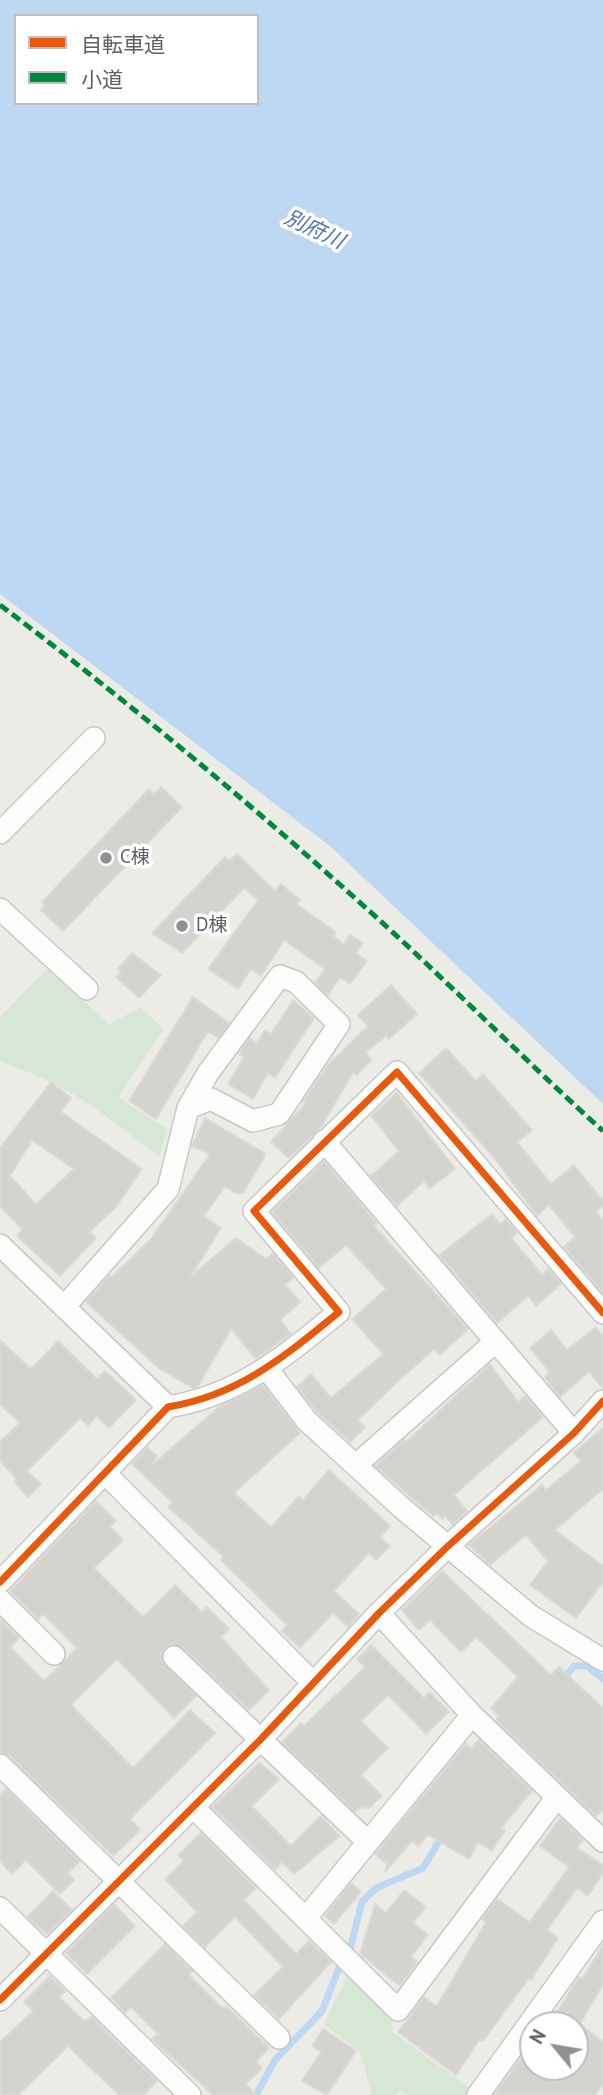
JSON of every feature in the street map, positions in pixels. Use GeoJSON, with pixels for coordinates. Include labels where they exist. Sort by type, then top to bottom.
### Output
{"type":"FeatureCollection","features":[{"type":"Feature","properties":{"kind":"street"},"geometry":{"type":"LineString","coordinates":[[0,833],[94,738]]}},
{"type":"Feature","properties":{"kind":"street"},"geometry":{"type":"LineString","coordinates":[[0,909],[87,989]]}},
{"type":"Feature","properties":{"kind":"street"},"geometry":{"type":"LineString","coordinates":[[64,1307],[168,1189],[188,1108],[208,1073],[280,976],[296,982],[339,1024],[279,1114],[253,1121],[211,1099],[188,1108]]}},
{"type":"Feature","properties":{"kind":"street"},"geometry":{"type":"LineString","coordinates":[[0,1582],[168,1407],[197,1402],[268,1370],[339,1312],[254,1210],[397,1072],[603,1313]]}},
{"type":"Feature","properties":{"kind":"street"},"geometry":{"type":"LineString","coordinates":[[324,1141],[575,1433]]}},
{"type":"Feature","properties":{"kind":"street"},"geometry":{"type":"LineString","coordinates":[[0,1245],[168,1407]]}},
{"type":"Feature","properties":{"kind":"street"},"geometry":{"type":"LineString","coordinates":[[356,1465],[495,1342]]}},
{"type":"Feature","properties":{"kind":"street"},"geometry":{"type":"LineString","coordinates":[[268,1370],[307,1421],[447,1547],[531,1616],[603,1660]]}},
{"type":"Feature","properties":{"kind":"street"},"geometry":{"type":"LineString","coordinates":[[0,2000],[261,1739],[379,1613],[447,1547],[575,1433],[603,1401]]}},
{"type":"Feature","properties":{"kind":"street"},"geometry":{"type":"LineString","coordinates":[[105,1473],[313,1683]]}},
{"type":"Feature","properties":{"kind":"street"},"geometry":{"type":"LineString","coordinates":[[0,1600],[54,1654]]}},
{"type":"Feature","properties":{"kind":"street"},"geometry":{"type":"LineString","coordinates":[[379,1613],[472,1715],[603,1841]]}},
{"type":"Feature","properties":{"kind":"street"},"geometry":{"type":"LineString","coordinates":[[174,1657],[368,1842]]}},
{"type":"Feature","properties":{"kind":"street"},"geometry":{"type":"LineString","coordinates":[[306,1918],[472,1715]]}},
{"type":"Feature","properties":{"kind":"street"},"geometry":{"type":"LineString","coordinates":[[0,1765],[279,2038]]}},
{"type":"Feature","properties":{"kind":"street"},"geometry":{"type":"LineString","coordinates":[[193,1807],[398,2010],[557,1797]]}},
{"type":"Feature","properties":{"kind":"street"},"geometry":{"type":"LineString","coordinates":[[0,1908],[190,2095]]}},
{"type":"Feature","properties":{"kind":"street"},"geometry":{"type":"LineString","coordinates":[[478,2095],[603,1921]]}},
{"type":"Feature","properties":{"kind":"green space"},"geometry":{"type":"Polygon","coordinates":[[[49,967],[109,1025],[140,1007],[164,1029],[118,1097],[167,1129],[159,1157],[102,1113],[66,1090],[0,1062],[0,1017],[49,967]]]}},
{"type":"Feature","properties":{"kind":"green space"},"geometry":{"type":"Polygon","coordinates":[[[348,1974],[392,2016],[393,2032],[474,2091],[471,2095],[408,2095],[400,2090],[397,2095],[372,2095],[360,2052],[324,2024],[348,1974]]]}},
{"type":"Feature","properties":{"kind":"water","name":"別府川"},"geometry":{"type":"Polygon","coordinates":[[[0,0],[603,0],[603,1104],[330,846],[0,594],[0,0]]]}},
{"type":"Feature","properties":{"kind":"building","name":"C棟"},"geometry":{"type":"Polygon","coordinates":[[[161,787],[182,807],[63,931],[41,910],[45,905],[42,902],[149,789],[154,794],[161,787]]]}},
{"type":"Feature","properties":{"kind":"building"},"geometry":{"type":"Polygon","coordinates":[[[237,854],[275,891],[281,884],[300,900],[296,904],[336,932],[333,936],[344,944],[350,935],[363,943],[356,953],[367,961],[350,984],[340,977],[328,995],[315,983],[325,969],[284,940],[261,976],[251,969],[238,989],[208,969],[258,900],[244,888],[182,953],[152,933],[225,857],[229,861],[237,854]]]}},
{"type":"Feature","properties":{"kind":"building"},"geometry":{"type":"Polygon","coordinates":[[[132,953],[161,975],[139,998],[116,977],[121,972],[118,969],[132,953]]]}},
{"type":"Feature","properties":{"kind":"building"},"geometry":{"type":"Polygon","coordinates":[[[391,985],[417,1014],[389,1039],[386,1036],[366,1052],[371,1060],[357,1075],[353,1072],[320,1129],[289,1158],[271,1142],[306,1103],[303,1102],[328,1065],[368,1026],[358,1015],[391,985]]]}},
{"type":"Feature","properties":{"kind":"building"},"geometry":{"type":"Polygon","coordinates":[[[193,997],[229,1023],[218,1038],[208,1031],[156,1119],[129,1101],[193,997]]]}},
{"type":"Feature","properties":{"kind":"building"},"geometry":{"type":"Polygon","coordinates":[[[293,1000],[314,1018],[275,1078],[268,1073],[253,1099],[228,1084],[244,1057],[239,1054],[250,1038],[257,1043],[265,1030],[271,1034],[293,1000]]]}},
{"type":"Feature","properties":{"kind":"building"},"geometry":{"type":"Polygon","coordinates":[[[446,1048],[476,1081],[483,1074],[532,1130],[517,1142],[551,1184],[574,1165],[603,1201],[603,1206],[596,1212],[603,1221],[603,1293],[564,1247],[575,1237],[549,1205],[537,1216],[496,1160],[419,1073],[446,1048]]]}},
{"type":"Feature","properties":{"kind":"building"},"geometry":{"type":"Polygon","coordinates":[[[51,1082],[71,1098],[61,1112],[142,1169],[116,1207],[89,1232],[96,1238],[60,1276],[17,1236],[22,1229],[0,1206],[0,1148],[51,1082]],[[32,1140],[10,1176],[36,1204],[74,1169],[32,1140]]]}},
{"type":"Feature","properties":{"kind":"building"},"geometry":{"type":"Polygon","coordinates":[[[397,1093],[455,1169],[430,1188],[424,1181],[397,1206],[371,1176],[399,1151],[371,1116],[397,1093]]]}},
{"type":"Feature","properties":{"kind":"building"},"geometry":{"type":"Polygon","coordinates":[[[205,1118],[266,1154],[243,1193],[235,1193],[225,1186],[204,1216],[221,1228],[190,1277],[236,1238],[266,1259],[273,1253],[293,1278],[285,1285],[300,1302],[280,1320],[291,1334],[256,1359],[231,1329],[198,1386],[193,1388],[160,1369],[86,1302],[110,1275],[112,1277],[151,1239],[210,1154],[192,1146],[205,1118]]]}},
{"type":"Feature","properties":{"kind":"building"},"geometry":{"type":"Polygon","coordinates":[[[324,1161],[377,1223],[374,1226],[468,1329],[440,1355],[434,1349],[396,1383],[358,1420],[365,1427],[350,1442],[317,1412],[297,1387],[311,1374],[331,1398],[383,1354],[352,1319],[386,1289],[346,1245],[319,1268],[272,1212],[324,1161]]]}},
{"type":"Feature","properties":{"kind":"building"},"geometry":{"type":"Polygon","coordinates":[[[492,1214],[500,1224],[506,1219],[517,1233],[511,1238],[542,1275],[548,1269],[561,1284],[536,1306],[528,1296],[497,1323],[439,1255],[492,1214]]]}},
{"type":"Feature","properties":{"kind":"building"},"geometry":{"type":"Polygon","coordinates":[[[596,1327],[603,1337],[603,1388],[589,1372],[560,1397],[545,1378],[549,1371],[530,1348],[551,1330],[567,1350],[596,1327]]]}},
{"type":"Feature","properties":{"kind":"building"},"geometry":{"type":"Polygon","coordinates":[[[0,1340],[31,1369],[58,1341],[97,1379],[105,1371],[136,1400],[109,1428],[97,1416],[88,1425],[80,1418],[27,1471],[41,1484],[28,1497],[14,1482],[17,1479],[0,1461],[0,1442],[20,1423],[0,1404],[0,1340]]]}},
{"type":"Feature","properties":{"kind":"building"},"geometry":{"type":"Polygon","coordinates":[[[490,1364],[518,1402],[525,1396],[543,1417],[454,1495],[467,1511],[453,1524],[445,1516],[442,1519],[437,1513],[433,1516],[375,1466],[404,1440],[406,1442],[490,1364]]]}},
{"type":"Feature","properties":{"kind":"building"},"geometry":{"type":"Polygon","coordinates":[[[263,1385],[300,1433],[234,1493],[271,1527],[299,1496],[303,1500],[329,1470],[390,1526],[380,1537],[390,1546],[376,1560],[369,1553],[334,1591],[359,1614],[348,1627],[333,1613],[300,1648],[282,1631],[287,1625],[221,1560],[224,1557],[168,1507],[172,1502],[132,1464],[147,1447],[157,1456],[152,1465],[219,1407],[263,1385]]]}},
{"type":"Feature","properties":{"kind":"building"},"geometry":{"type":"Polygon","coordinates":[[[603,1428],[603,1489],[555,1530],[603,1566],[603,1582],[576,1618],[530,1585],[548,1561],[526,1535],[490,1565],[469,1545],[542,1485],[546,1490],[581,1461],[573,1453],[603,1428]]]}},
{"type":"Feature","properties":{"kind":"building"},"geometry":{"type":"Polygon","coordinates":[[[96,1501],[116,1521],[110,1527],[123,1540],[94,1568],[143,1617],[175,1585],[202,1612],[207,1607],[229,1629],[221,1637],[269,1690],[249,1710],[183,1648],[171,1644],[161,1653],[162,1661],[196,1696],[174,1718],[117,1659],[71,1705],[133,1768],[190,1710],[215,1733],[130,1819],[140,1830],[113,1856],[9,1756],[0,1752],[0,1619],[19,1638],[10,1647],[44,1681],[77,1648],[43,1614],[38,1619],[10,1591],[96,1501]]]}},
{"type":"Feature","properties":{"kind":"building"},"geometry":{"type":"Polygon","coordinates":[[[442,1571],[551,1675],[559,1667],[603,1708],[603,1810],[596,1816],[496,1720],[499,1716],[491,1708],[518,1677],[476,1637],[461,1652],[430,1620],[419,1630],[402,1610],[442,1571]]]}},
{"type":"Feature","properties":{"kind":"building"},"geometry":{"type":"Polygon","coordinates":[[[371,1645],[424,1698],[430,1692],[449,1712],[426,1734],[388,1695],[361,1721],[388,1748],[361,1775],[382,1796],[369,1808],[360,1807],[355,1812],[282,1742],[301,1723],[304,1726],[365,1667],[357,1659],[371,1645]]]}},
{"type":"Feature","properties":{"kind":"building"},"geometry":{"type":"Polygon","coordinates":[[[479,1740],[532,1791],[501,1828],[505,1830],[492,1851],[478,1842],[469,1859],[428,1835],[418,1846],[412,1841],[385,1872],[388,1861],[386,1863],[375,1854],[466,1743],[471,1748],[479,1740]]]}},
{"type":"Feature","properties":{"kind":"building"},"geometry":{"type":"Polygon","coordinates":[[[259,1763],[279,1779],[252,1806],[291,1846],[321,1816],[340,1836],[294,1874],[282,1862],[275,1870],[212,1807],[259,1763]]]}},
{"type":"Feature","properties":{"kind":"building"},"geometry":{"type":"Polygon","coordinates":[[[6,1789],[80,1861],[68,1873],[74,1880],[60,1894],[26,1860],[12,1874],[0,1861],[0,1795],[6,1789]]]}},
{"type":"Feature","properties":{"kind":"building"},"geometry":{"type":"Polygon","coordinates":[[[560,1818],[583,1840],[577,1848],[603,1865],[603,1873],[588,1896],[577,1888],[547,1930],[558,1938],[531,1980],[529,1978],[483,2041],[480,2039],[456,2075],[398,2032],[424,1997],[437,2006],[486,1922],[482,1919],[497,1899],[530,1922],[569,1867],[540,1846],[560,1818]]]}},
{"type":"Feature","properties":{"kind":"building"},"geometry":{"type":"Polygon","coordinates":[[[201,1833],[256,1888],[244,1900],[296,1954],[309,1941],[331,1962],[279,2019],[254,1995],[283,1967],[235,1917],[205,1947],[183,1926],[197,1912],[165,1879],[184,1861],[178,1855],[201,1833]]]}},
{"type":"Feature","properties":{"kind":"building"},"geometry":{"type":"Polygon","coordinates":[[[351,1883],[361,1892],[334,1924],[325,1916],[351,1883]]]}},
{"type":"Feature","properties":{"kind":"building"},"geometry":{"type":"Polygon","coordinates":[[[404,1890],[426,1907],[413,1923],[428,1935],[411,1957],[417,1962],[400,1986],[360,1954],[375,1904],[386,1913],[404,1890]]]}},
{"type":"Feature","properties":{"kind":"building"},"geometry":{"type":"Polygon","coordinates":[[[53,1891],[72,1910],[47,1934],[27,1917],[53,1891]]]}},
{"type":"Feature","properties":{"kind":"building"},"geometry":{"type":"Polygon","coordinates":[[[114,1904],[135,1926],[87,1974],[66,1953],[114,1904]]]}},
{"type":"Feature","properties":{"kind":"building"},"geometry":{"type":"Polygon","coordinates":[[[165,1944],[193,1972],[189,1975],[223,2009],[226,2006],[269,2048],[256,2062],[262,2068],[246,2084],[256,2095],[213,2095],[152,2039],[158,2034],[131,2007],[125,2013],[111,1998],[165,1944]]]}},
{"type":"Feature","properties":{"kind":"building"},"geometry":{"type":"Polygon","coordinates":[[[603,1945],[603,1984],[587,2011],[558,2011],[579,1977],[582,1979],[603,1945]]]}},
{"type":"Feature","properties":{"kind":"building"},"geometry":{"type":"Polygon","coordinates":[[[50,1976],[65,1991],[59,1997],[84,2021],[92,2017],[157,2081],[143,2095],[119,2095],[68,2046],[18,2095],[0,2095],[0,2042],[33,2011],[24,2002],[50,1976]]]}},
{"type":"Feature","properties":{"kind":"building"},"geometry":{"type":"Polygon","coordinates":[[[323,2029],[356,2051],[327,2095],[302,2081],[321,2052],[312,2046],[323,2029]]]}},
{"type":"Feature","properties":{"kind":"building"},"geometry":{"type":"Polygon","coordinates":[[[589,2031],[603,2042],[603,2084],[595,2095],[494,2095],[519,2060],[519,2081],[589,2081],[589,2031]]]}},
{"type":"Feature","properties":{"kind":"waterway"},"geometry":{"type":"LineString","coordinates":[[562,1682],[574,1666],[587,1666],[603,1679]]}},
{"type":"Feature","properties":{"kind":"waterway"},"geometry":{"type":"LineString","coordinates":[[350,1949],[362,1902],[376,1888],[423,1868],[444,1833]]}},
{"type":"Feature","properties":{"kind":"waterway"},"geometry":{"type":"LineString","coordinates":[[256,2095],[275,2060],[322,2011],[339,1968]]}},
{"type":"Feature","properties":{"kind":"marked path"},"geometry":{"type":"LineString","coordinates":[[0,605],[149,721],[293,843],[414,952],[603,1131]]}},
{"type":"Feature","properties":{"kind":"cycle path"},"geometry":{"type":"LineString","coordinates":[[0,1582],[168,1407],[218,1393],[260,1372],[339,1312],[254,1211],[397,1072],[603,1313]]}},
{"type":"Feature","properties":{"kind":"cycle path"},"geometry":{"type":"LineString","coordinates":[[0,2000],[261,1739],[379,1613],[447,1547],[574,1433],[603,1401]]}},
{"type":"Feature","properties":{"kind":"place","name":"C棟"},"geometry":{"type":"Point","coordinates":[106,858]}},
{"type":"Feature","properties":{"kind":"place","name":"D棟"},"geometry":{"type":"Point","coordinates":[182,926]}}]}
